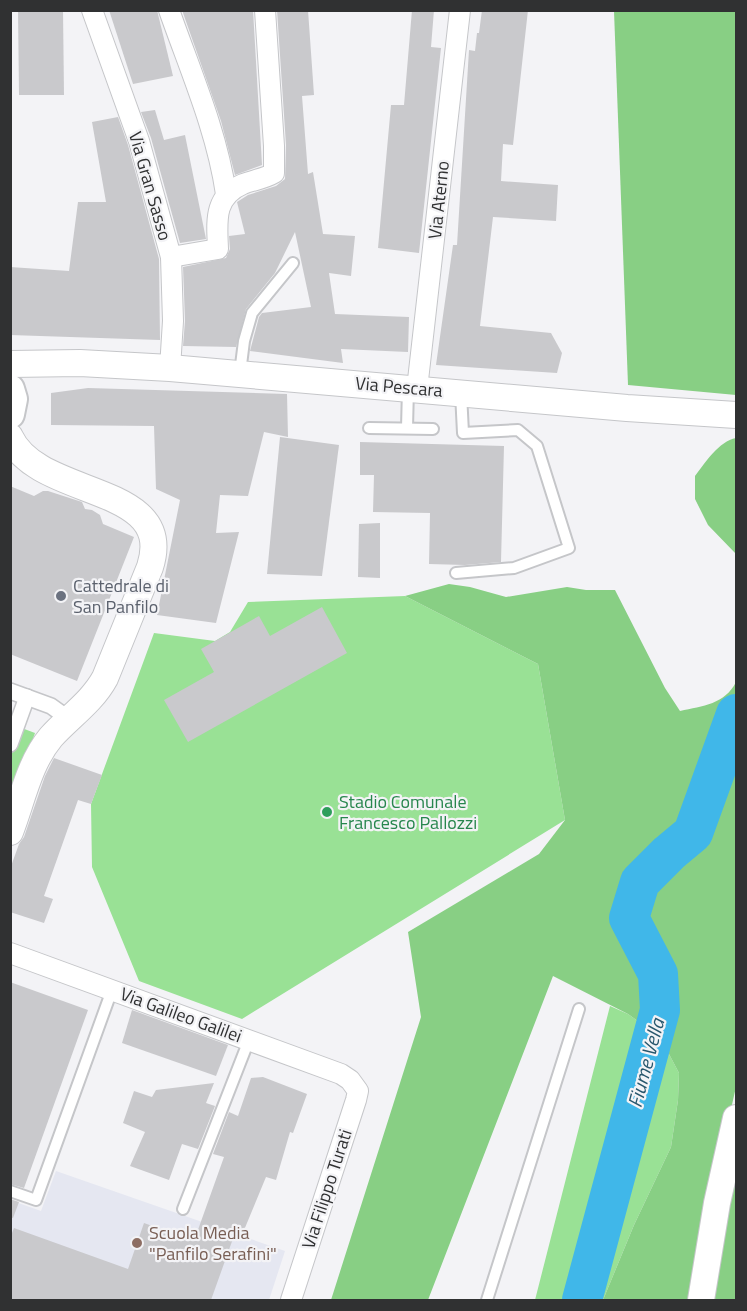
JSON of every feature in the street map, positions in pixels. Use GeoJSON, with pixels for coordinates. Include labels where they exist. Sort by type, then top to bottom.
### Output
{"type":"FeatureCollection","features":[{"type":"Feature","properties":{"kind":"street","name":"Via Gran Sasso"},"geometry":{"type":"LineString","coordinates":[[92,10],[139,141],[171,257],[173,321],[171,368]]}},
{"type":"Feature","properties":{"kind":"street"},"geometry":{"type":"LineString","coordinates":[[169,10],[210,130],[224,177],[226,194]]}},
{"type":"Feature","properties":{"kind":"street"},"geometry":{"type":"LineString","coordinates":[[171,257],[218,249],[219,207],[226,194],[242,185],[274,173],[265,10]]}},
{"type":"Feature","properties":{"kind":"street","name":"Via Aterno"},"geometry":{"type":"LineString","coordinates":[[413,388],[460,10]]}},
{"type":"Feature","properties":{"kind":"street","name":"Via Pescara"},"geometry":{"type":"LineString","coordinates":[[11,401],[33,375],[47,367],[62,363]]}},
{"type":"Feature","properties":{"kind":"street","name":"Via Pescara"},"geometry":{"type":"LineString","coordinates":[[10,364],[62,363],[171,368],[627,408],[736,414]]}},
{"type":"Feature","properties":{"kind":"street"},"geometry":{"type":"LineString","coordinates":[[10,437],[21,454],[40,469],[120,502],[135,511],[148,524],[155,541],[150,567],[109,671],[95,693],[44,747],[32,772],[10,832]]}},
{"type":"Feature","properties":{"kind":"street"},"geometry":{"type":"LineString","coordinates":[[10,691],[51,706],[69,719]]}},
{"type":"Feature","properties":{"kind":"street"},"geometry":{"type":"LineString","coordinates":[[10,744],[27,697]]}},
{"type":"Feature","properties":{"kind":"street","name":"Via Galileo Galilei"},"geometry":{"type":"LineString","coordinates":[[10,953],[341,1074],[350,1080]]}},
{"type":"Feature","properties":{"kind":"street","name":"Via Filippo Turati"},"geometry":{"type":"LineString","coordinates":[[291,1300],[356,1100],[358,1091],[350,1080]]}},
{"type":"Feature","properties":{"kind":"street"},"geometry":{"type":"LineString","coordinates":[[701,1300],[717,1203],[736,1118]]}},
{"type":"Feature","properties":{"kind":"lane"},"geometry":{"type":"LineString","coordinates":[[240,373],[244,341],[252,313],[293,263]]}},
{"type":"Feature","properties":{"kind":"lane"},"geometry":{"type":"LineString","coordinates":[[407,428],[413,388]]}},
{"type":"Feature","properties":{"kind":"lane"},"geometry":{"type":"LineString","coordinates":[[456,573],[514,568],[569,548],[537,446],[518,430],[463,433],[461,393]]}},
{"type":"Feature","properties":{"kind":"lane"},"geometry":{"type":"LineString","coordinates":[[369,428],[433,429]]}},
{"type":"Feature","properties":{"kind":"lane"},"geometry":{"type":"LineString","coordinates":[[10,1191],[36,1200],[112,990]]}},
{"type":"Feature","properties":{"kind":"lane"},"geometry":{"type":"LineString","coordinates":[[487,1300],[579,1009]]}},
{"type":"Feature","properties":{"kind":"lane"},"geometry":{"type":"LineString","coordinates":[[183,1209],[249,1040]]}},
{"type":"Feature","properties":{"kind":"shaded area","name":"Scuola Media \"Panfilo Serafini\""},"geometry":{"type":"Polygon","coordinates":[[[56,1171],[285,1251],[269,1300],[11,1300],[10,1200],[41,1211],[56,1171]]]}},
{"type":"Feature","properties":{"kind":"green space"},"geometry":{"type":"Polygon","coordinates":[[[614,11],[736,11],[736,395],[628,385],[614,11]]]}},
{"type":"Feature","properties":{"kind":"green space"},"geometry":{"type":"Polygon","coordinates":[[[736,438],[736,554],[708,525],[695,499],[695,476],[718,448],[736,438]]]}},
{"type":"Feature","properties":{"kind":"green space"},"geometry":{"type":"Polygon","coordinates":[[[449,584],[506,597],[567,587],[586,590],[615,590],[665,688],[680,711],[720,700],[736,682],[736,1087],[689,1300],[603,1300],[634,1225],[671,1147],[678,1100],[679,1073],[660,1037],[628,1014],[553,976],[428,1300],[331,1300],[421,1017],[408,932],[539,854],[565,820],[538,664],[405,596],[449,584]]]}},
{"type":"Feature","properties":{"kind":"green space","name":"Stadio Comunale Francesco Pallozzi"},"geometry":{"type":"Polygon","coordinates":[[[405,596],[538,664],[565,820],[242,1019],[139,981],[92,867],[91,804],[154,633],[215,641],[230,632],[248,602],[405,596]]]}},
{"type":"Feature","properties":{"kind":"green space"},"geometry":{"type":"Polygon","coordinates":[[[11,724],[35,733],[11,801],[11,724]]]}},
{"type":"Feature","properties":{"kind":"green space"},"geometry":{"type":"Polygon","coordinates":[[[610,1006],[628,1014],[660,1037],[679,1073],[678,1100],[671,1147],[634,1225],[603,1300],[535,1300],[610,1006]]]}},
{"type":"Feature","properties":{"kind":"green space"},"geometry":{"type":"Polygon","coordinates":[[[736,1149],[736,1300],[711,1300],[736,1149]]]}},
{"type":"Feature","properties":{"kind":"building"},"geometry":{"type":"Polygon","coordinates":[[[18,10],[63,10],[64,95],[19,95],[18,10]]]}},
{"type":"Feature","properties":{"kind":"building"},"geometry":{"type":"Polygon","coordinates":[[[109,10],[157,10],[173,76],[133,84],[109,10]]]}},
{"type":"Feature","properties":{"kind":"building"},"geometry":{"type":"Polygon","coordinates":[[[182,10],[253,10],[262,165],[235,175],[221,121],[182,10]]]}},
{"type":"Feature","properties":{"kind":"building"},"geometry":{"type":"Polygon","coordinates":[[[277,10],[308,10],[314,95],[302,96],[308,174],[313,172],[323,234],[355,236],[351,276],[329,273],[335,314],[409,317],[408,352],[341,349],[343,363],[250,351],[262,313],[311,307],[295,232],[275,273],[246,309],[236,347],[183,346],[185,321],[183,267],[226,258],[230,249],[229,236],[245,234],[237,202],[248,195],[276,186],[285,179],[286,145],[277,10]]]}},
{"type":"Feature","properties":{"kind":"building"},"geometry":{"type":"Polygon","coordinates":[[[412,10],[434,10],[431,47],[441,48],[419,253],[378,248],[391,105],[404,105],[412,10]]]}},
{"type":"Feature","properties":{"kind":"building"},"geometry":{"type":"Polygon","coordinates":[[[482,10],[528,10],[513,145],[503,144],[501,181],[558,185],[556,221],[493,217],[480,326],[551,333],[562,353],[557,373],[436,365],[453,245],[457,245],[469,50],[475,51],[482,10]]]}},
{"type":"Feature","properties":{"kind":"building"},"geometry":{"type":"Polygon","coordinates":[[[155,110],[164,140],[185,135],[206,239],[180,243],[151,138],[141,112],[155,110]]]}},
{"type":"Feature","properties":{"kind":"building"},"geometry":{"type":"Polygon","coordinates":[[[118,117],[128,145],[159,259],[160,340],[10,335],[10,267],[69,271],[78,202],[106,202],[92,122],[118,117]]]}},
{"type":"Feature","properties":{"kind":"building"},"geometry":{"type":"Polygon","coordinates":[[[88,388],[287,394],[288,437],[264,432],[248,496],[220,495],[216,533],[239,532],[216,623],[157,615],[180,500],[156,489],[154,426],[51,425],[51,393],[88,388]]]}},
{"type":"Feature","properties":{"kind":"building"},"geometry":{"type":"Polygon","coordinates":[[[280,437],[339,445],[322,576],[267,574],[280,437]]]}},
{"type":"Feature","properties":{"kind":"building"},"geometry":{"type":"Polygon","coordinates":[[[360,442],[504,446],[501,562],[465,565],[429,564],[430,513],[373,512],[374,475],[360,475],[360,442]]]}},
{"type":"Feature","properties":{"kind":"building","name":"Cattedrale di San Panfilo"},"geometry":{"type":"Polygon","coordinates":[[[10,486],[34,496],[48,491],[82,502],[85,509],[100,515],[103,524],[134,537],[77,681],[10,654],[10,486]]]}},
{"type":"Feature","properties":{"kind":"building"},"geometry":{"type":"Polygon","coordinates":[[[380,523],[380,578],[358,577],[359,524],[380,523]]]}},
{"type":"Feature","properties":{"kind":"building"},"geometry":{"type":"Polygon","coordinates":[[[322,607],[347,653],[188,742],[164,700],[214,672],[201,649],[259,616],[270,636],[322,607]]]}},
{"type":"Feature","properties":{"kind":"building"},"geometry":{"type":"Polygon","coordinates":[[[54,758],[102,775],[91,804],[78,800],[44,896],[53,899],[44,923],[10,912],[10,869],[54,758]]]}},
{"type":"Feature","properties":{"kind":"building"},"geometry":{"type":"Polygon","coordinates":[[[10,982],[88,1010],[24,1188],[10,1184],[10,982]]]}},
{"type":"Feature","properties":{"kind":"building"},"geometry":{"type":"Polygon","coordinates":[[[132,1010],[228,1045],[216,1076],[122,1043],[132,1010]]]}},
{"type":"Feature","properties":{"kind":"building"},"geometry":{"type":"Polygon","coordinates":[[[263,1077],[307,1094],[293,1133],[290,1132],[276,1180],[266,1177],[242,1235],[235,1233],[211,1300],[10,1300],[10,1238],[14,1228],[128,1269],[144,1223],[194,1241],[224,1157],[213,1154],[229,1112],[238,1116],[251,1078],[263,1077]]]}},
{"type":"Feature","properties":{"kind":"building"},"geometry":{"type":"Polygon","coordinates":[[[214,1083],[206,1103],[215,1106],[198,1149],[182,1144],[169,1180],[130,1166],[145,1132],[123,1123],[134,1091],[152,1097],[156,1090],[214,1083]]]}},
{"type":"Feature","properties":{"kind":"building"},"geometry":{"type":"Polygon","coordinates":[[[10,1199],[19,1202],[13,1218],[10,1217],[10,1199]]]}},
{"type":"Feature","properties":{"kind":"waterway","name":"Fiume Vella"},"geometry":{"type":"LineString","coordinates":[[582,1300],[660,1010],[658,974],[629,918],[640,882],[693,833],[736,714]]}},
{"type":"Feature","properties":{"kind":"place","name":"Cattedrale di San Panfilo"},"geometry":{"type":"Point","coordinates":[61,596]}},
{"type":"Feature","properties":{"kind":"place","name":"Stadio Comunale Francesco Pallozzi"},"geometry":{"type":"Point","coordinates":[327,812]}},
{"type":"Feature","properties":{"kind":"place","name":"Scuola Media \"Panfilo Serafini\""},"geometry":{"type":"Point","coordinates":[137,1243]}}]}
